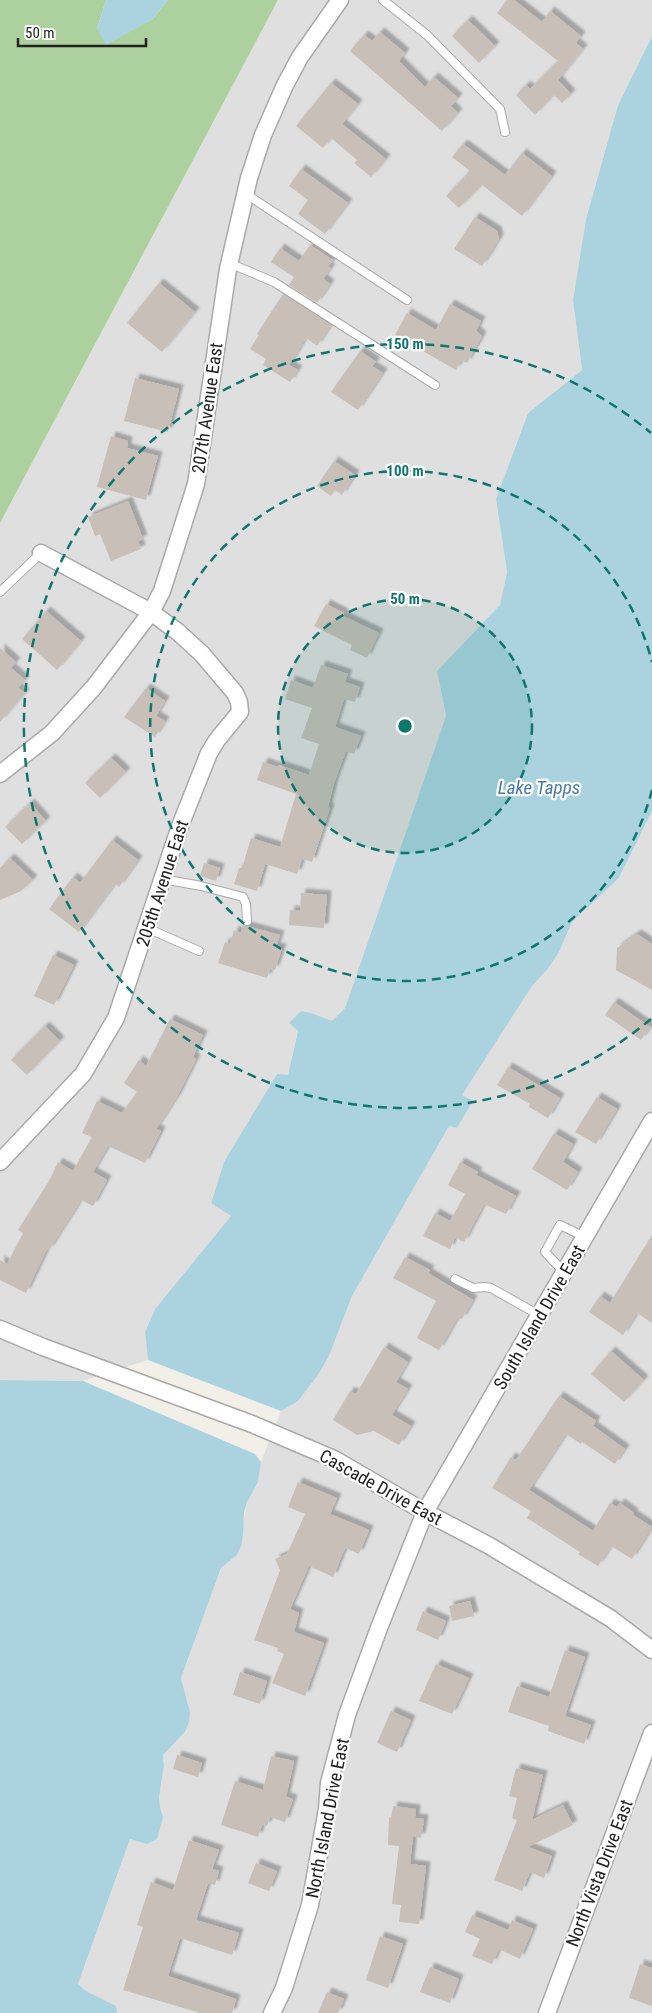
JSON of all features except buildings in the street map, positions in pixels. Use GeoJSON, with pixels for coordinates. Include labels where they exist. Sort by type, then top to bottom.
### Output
{"type":"FeatureCollection","features":[{"type":"Feature","properties":{"kind":"street","name":"207th Avenue East"},"geometry":{"type":"LineString","coordinates":[[0,774],[52,733],[94,687],[151,612],[162,591],[196,484],[229,263],[245,193],[263,135],[285,85],[300,57],[340,0]]}},
{"type":"Feature","properties":{"kind":"street"},"geometry":{"type":"LineString","coordinates":[[40,553],[151,612]]}},
{"type":"Feature","properties":{"kind":"street","name":"205th Avenue East"},"geometry":{"type":"LineString","coordinates":[[0,1162],[82,1074],[116,1018],[180,826],[208,753],[240,712],[239,702],[235,693],[202,654],[178,632],[151,612]]}},
{"type":"Feature","properties":{"kind":"street","name":"South Island Drive East"},"geometry":{"type":"LineString","coordinates":[[425,1512],[652,1121]]}},
{"type":"Feature","properties":{"kind":"street","name":"Cascade Drive East"},"geometry":{"type":"LineString","coordinates":[[0,1329],[310,1448],[334,1459],[425,1512],[488,1545],[594,1609],[652,1650]]}},
{"type":"Feature","properties":{"kind":"street","name":"North Island Drive East"},"geometry":{"type":"LineString","coordinates":[[272,2013],[284,1988],[310,1905],[324,1827],[329,1783],[347,1715],[425,1512]]}},
{"type":"Feature","properties":{"kind":"street","name":"North Vista Drive East"},"geometry":{"type":"LineString","coordinates":[[547,2013],[652,1733]]}},
{"type":"Feature","properties":{"kind":"lane"},"geometry":{"type":"LineString","coordinates":[[383,0],[426,35],[500,109],[505,132]]}},
{"type":"Feature","properties":{"kind":"lane"},"geometry":{"type":"LineString","coordinates":[[245,193],[407,300]]}},
{"type":"Feature","properties":{"kind":"lane"},"geometry":{"type":"LineString","coordinates":[[229,263],[274,282],[435,385]]}},
{"type":"Feature","properties":{"kind":"lane"},"geometry":{"type":"LineString","coordinates":[[0,592],[40,553]]}},
{"type":"Feature","properties":{"kind":"lane"},"geometry":{"type":"LineString","coordinates":[[163,879],[202,886],[243,897],[246,904],[247,921]]}},
{"type":"Feature","properties":{"kind":"lane"},"geometry":{"type":"LineString","coordinates":[[147,928],[200,951]]}},
{"type":"Feature","properties":{"kind":"lane"},"geometry":{"type":"LineString","coordinates":[[564,1272],[545,1252],[560,1225],[585,1237]]}},
{"type":"Feature","properties":{"kind":"lane"},"geometry":{"type":"LineString","coordinates":[[455,1278],[473,1288],[491,1288],[539,1315]]}},
{"type":"Feature","properties":{"kind":"shaded area"},"geometry":{"type":"Polygon","coordinates":[[[278,0],[652,0],[652,36],[618,105],[586,219],[573,300],[582,370],[528,413],[496,499],[507,572],[500,606],[437,671],[446,716],[345,1008],[332,1022],[311,1013],[289,1023],[298,1031],[288,1075],[224,1162],[211,1202],[231,1216],[155,1309],[145,1332],[148,1360],[83,1381],[0,1380],[0,523],[278,0]]]}},
{"type":"Feature","properties":{"kind":"shaded area"},"geometry":{"type":"Polygon","coordinates":[[[652,811],[652,2013],[117,2013],[115,2006],[86,1991],[78,1984],[130,1839],[146,1843],[163,1817],[159,1797],[164,1766],[163,1755],[185,1732],[190,1712],[181,1678],[221,1568],[237,1555],[243,1535],[247,1502],[258,1482],[261,1462],[281,1411],[298,1401],[318,1375],[329,1356],[352,1296],[449,1126],[457,1128],[473,1101],[461,1096],[532,986],[547,970],[559,952],[572,922],[619,878],[652,811]]]}},
{"type":"Feature","properties":{"kind":"green space"},"geometry":{"type":"Polygon","coordinates":[[[0,0],[106,0],[97,29],[152,20],[168,0],[278,0],[0,523],[0,0]]]}},
{"type":"Feature","properties":{"kind":"water"},"geometry":{"type":"Polygon","coordinates":[[[106,0],[168,0],[152,20],[106,45],[97,29],[106,0]]]}},
{"type":"Feature","properties":{"kind":"water","name":"Lake Tapps"},"geometry":{"type":"Polygon","coordinates":[[[652,36],[652,811],[619,878],[572,922],[559,952],[547,970],[532,986],[462,1095],[473,1101],[457,1128],[449,1126],[352,1296],[329,1356],[318,1375],[298,1401],[281,1411],[148,1360],[145,1332],[155,1309],[231,1216],[211,1203],[224,1162],[277,1074],[288,1075],[298,1031],[289,1023],[301,1011],[332,1021],[345,1008],[446,716],[437,671],[500,605],[507,572],[496,499],[528,413],[582,370],[573,300],[586,219],[618,105],[652,36]]]}},
{"type":"Feature","properties":{"kind":"water"},"geometry":{"type":"Polygon","coordinates":[[[0,1380],[83,1381],[255,1454],[261,1462],[258,1482],[247,1502],[244,1513],[241,1546],[237,1555],[221,1568],[181,1678],[190,1712],[189,1722],[185,1732],[163,1755],[164,1766],[159,1797],[163,1817],[157,1839],[147,1844],[130,1839],[78,1984],[86,1991],[116,2006],[117,2013],[0,2013],[0,1380]]]}}]}
